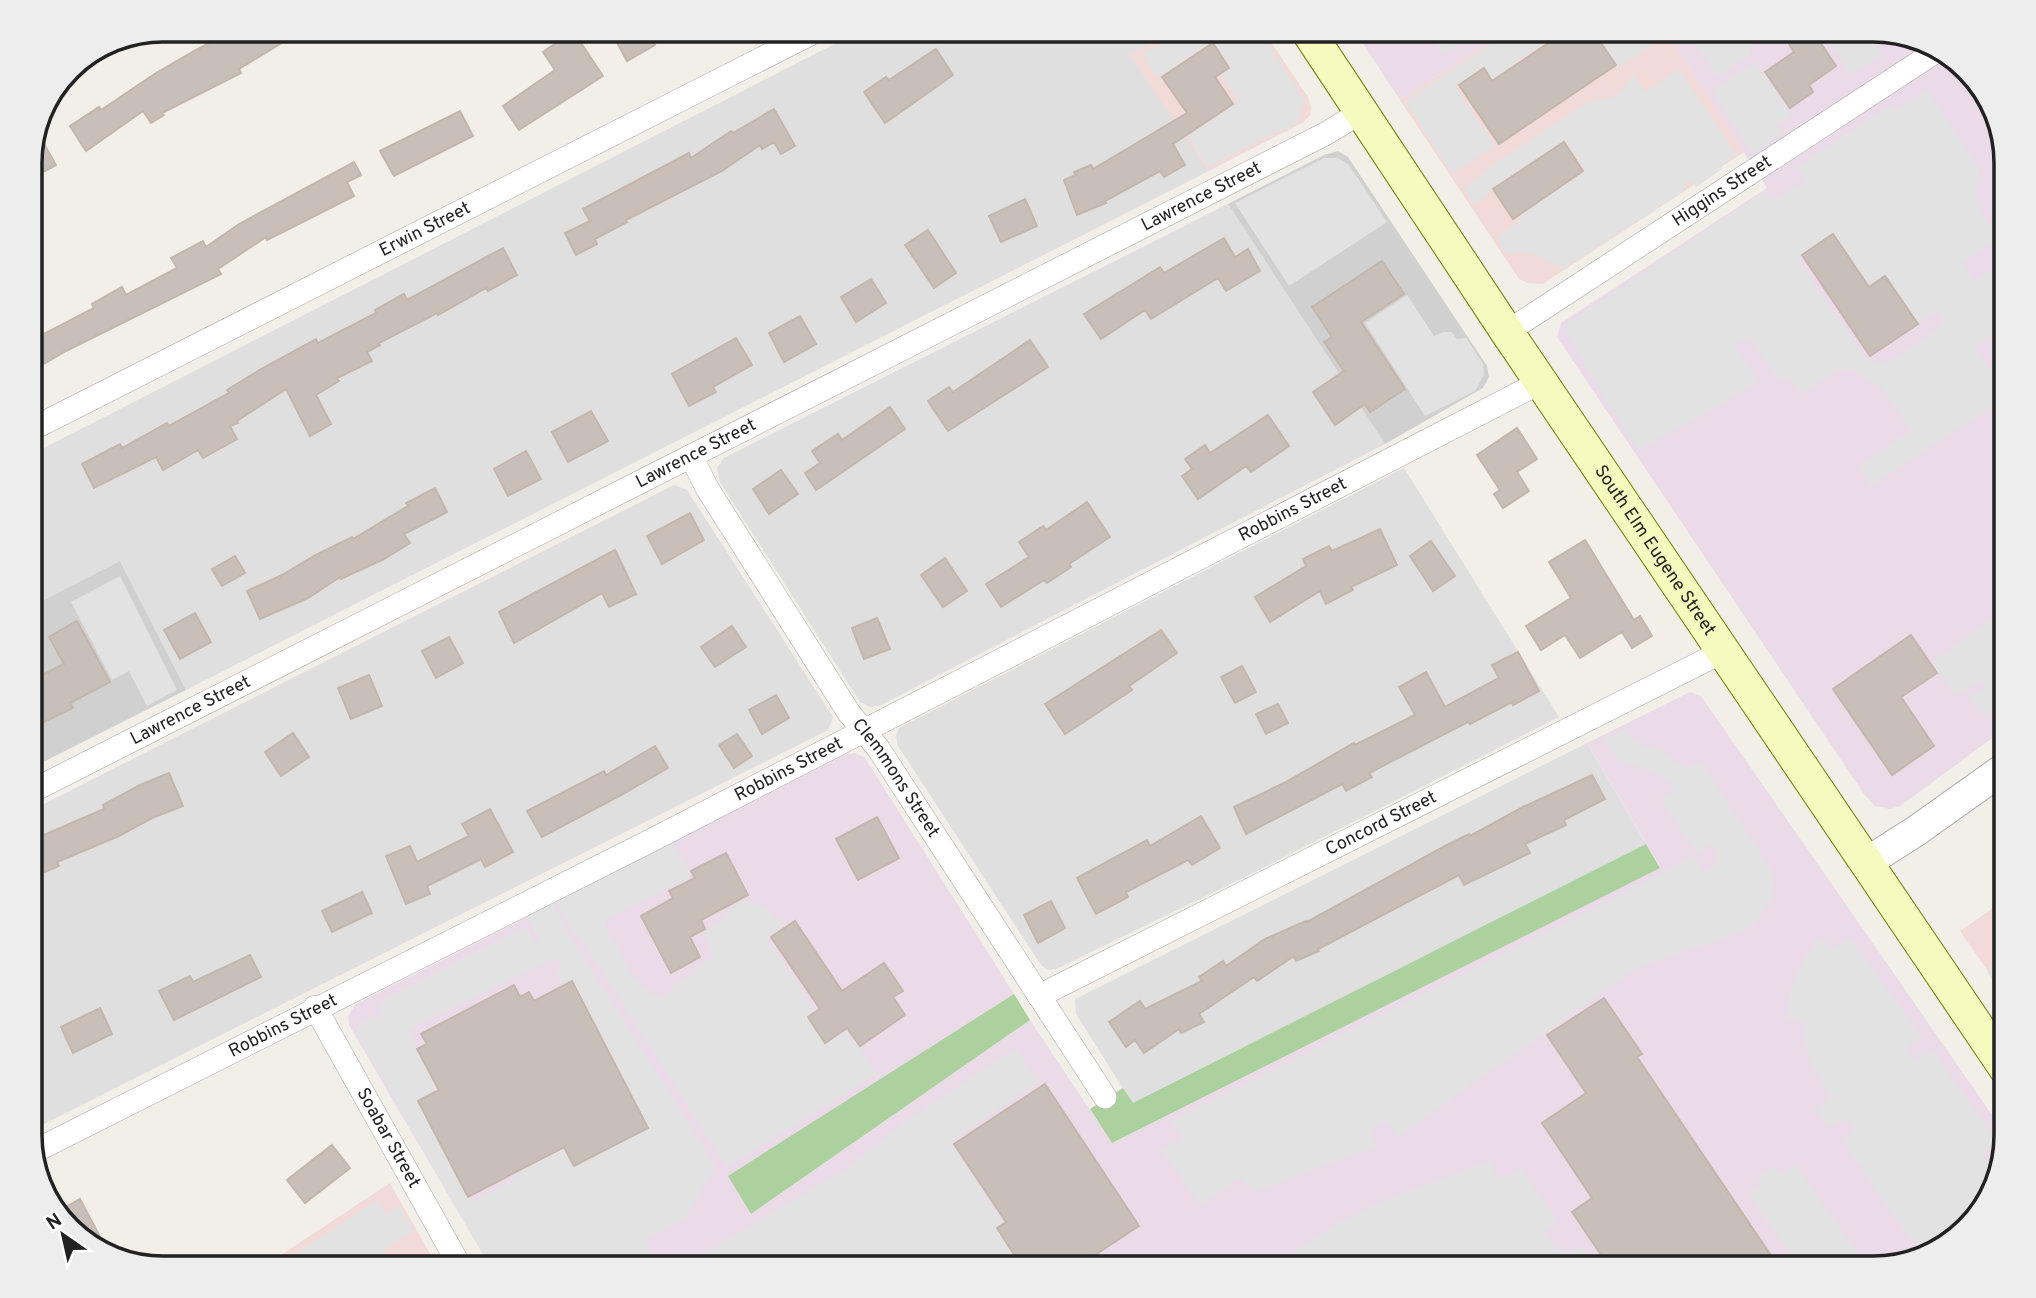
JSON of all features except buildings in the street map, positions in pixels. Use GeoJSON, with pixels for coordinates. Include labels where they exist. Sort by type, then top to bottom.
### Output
{"type":"FeatureCollection","features":[{"type":"Feature","properties":{"kind":"main road","name":"South Elm Eugene Street"},"geometry":{"type":"LineString","coordinates":[[1315,42],[1722,652],[1994,1051]]}},
{"type":"Feature","properties":{"kind":"street","name":"Erwin Street"},"geometry":{"type":"LineString","coordinates":[[42,424],[794,42]]}},
{"type":"Feature","properties":{"kind":"street","name":"Higgins Street"},"geometry":{"type":"LineString","coordinates":[[1507,332],[1928,56]]}},
{"type":"Feature","properties":{"kind":"street","name":"Lawrence Street"},"geometry":{"type":"LineString","coordinates":[[42,786],[1325,134],[1360,113]]}},
{"type":"Feature","properties":{"kind":"street","name":"Robbins Street"},"geometry":{"type":"LineString","coordinates":[[43,1147],[864,731],[1541,382]]}},
{"type":"Feature","properties":{"kind":"street","name":"Clemmons Street"},"geometry":{"type":"LineString","coordinates":[[691,456],[714,500],[849,713],[878,748],[1105,1097]]}},
{"type":"Feature","properties":{"kind":"street","name":"Concord Street"},"geometry":{"type":"LineString","coordinates":[[1039,996],[1722,652]]}},
{"type":"Feature","properties":{"kind":"street"},"geometry":{"type":"LineString","coordinates":[[1866,863],[1994,776]]}},
{"type":"Feature","properties":{"kind":"street","name":"Soabar Street"},"geometry":{"type":"LineString","coordinates":[[316,1007],[454,1256]]}},
{"type":"Feature","properties":{"kind":"shaded area"},"geometry":{"type":"Polygon","coordinates":[[[839,42],[1155,42],[1130,54],[1209,171],[186,690],[120,561],[42,601],[42,449],[839,42]]]}},
{"type":"Feature","properties":{"kind":"shaded area"},"geometry":{"type":"Polygon","coordinates":[[[1154,42],[1271,42],[1308,97],[1310,115],[1304,122],[1209,171],[1129,54],[1154,42]]]}},
{"type":"Feature","properties":{"kind":"shaded area"},"geometry":{"type":"Polygon","coordinates":[[[1165,42],[1211,42],[1157,78],[1142,53],[1165,42]]]}},
{"type":"Feature","properties":{"kind":"shaded area"},"geometry":{"type":"Polygon","coordinates":[[[1214,42],[1267,42],[1304,100],[1297,123],[1208,167],[1188,136],[1239,102],[1221,75],[1232,67],[1214,42]]]}},
{"type":"Feature","properties":{"kind":"shaded area"},"geometry":{"type":"Polygon","coordinates":[[[1362,42],[1489,42],[1400,100],[1362,42]]]}},
{"type":"Feature","properties":{"kind":"shaded area"},"geometry":{"type":"Polygon","coordinates":[[[1434,42],[1459,42],[1444,55],[1434,42]]]}},
{"type":"Feature","properties":{"kind":"shaded area"},"geometry":{"type":"Polygon","coordinates":[[[1489,42],[1673,42],[1744,152],[1543,284],[1528,283],[1519,279],[1400,100],[1489,42]]]}},
{"type":"Feature","properties":{"kind":"shaded area"},"geometry":{"type":"Polygon","coordinates":[[[1494,42],[1546,42],[1492,79],[1483,67],[1455,86],[1495,146],[1452,174],[1405,101],[1494,42]]]}},
{"type":"Feature","properties":{"kind":"shaded area"},"geometry":{"type":"Polygon","coordinates":[[[1599,42],[1658,42],[1617,68],[1599,42]]]}},
{"type":"Feature","properties":{"kind":"shaded area"},"geometry":{"type":"Polygon","coordinates":[[[1673,42],[1873,42],[1912,48],[1940,62],[1964,83],[1988,124],[1994,163],[1994,737],[1900,806],[1890,809],[1875,806],[1864,794],[1557,337],[1561,323],[1767,188],[1673,42]]]}},
{"type":"Feature","properties":{"kind":"shaded area"},"geometry":{"type":"Polygon","coordinates":[[[1694,42],[1755,42],[1752,44],[1750,55],[1717,77],[1694,42]]]}},
{"type":"Feature","properties":{"kind":"shaded area"},"geometry":{"type":"Polygon","coordinates":[[[1828,42],[1874,42],[1882,54],[1851,75],[1828,42]]]}},
{"type":"Feature","properties":{"kind":"shaded area"},"geometry":{"type":"Polygon","coordinates":[[[1755,62],[1791,115],[1777,127],[1786,132],[1753,154],[1712,91],[1755,62]]]}},
{"type":"Feature","properties":{"kind":"shaded area"},"geometry":{"type":"Polygon","coordinates":[[[1679,69],[1737,155],[1696,187],[1693,182],[1688,181],[1685,190],[1563,269],[1533,254],[1508,255],[1496,237],[1518,222],[1525,212],[1586,171],[1565,140],[1493,187],[1486,197],[1474,204],[1464,189],[1483,172],[1586,103],[1616,96],[1634,75],[1645,92],[1679,69]]]}},
{"type":"Feature","properties":{"kind":"shaded area"},"geometry":{"type":"Polygon","coordinates":[[[1927,90],[1979,169],[1975,195],[1978,207],[1994,232],[1994,241],[1962,262],[1974,281],[1994,268],[1994,334],[1974,347],[1994,375],[1994,410],[1990,408],[1871,486],[1859,466],[1911,431],[1881,387],[1850,369],[1839,370],[1801,394],[1789,378],[1779,380],[1749,336],[1735,345],[1757,381],[1717,407],[1638,450],[1594,383],[1566,330],[1570,321],[1766,191],[1773,201],[1805,180],[1797,167],[1889,106],[1896,111],[1927,90]],[[1833,234],[1798,260],[1866,359],[1879,363],[1892,361],[1937,330],[1943,322],[1937,310],[1918,324],[1885,276],[1869,287],[1833,234]]]}},
{"type":"Feature","properties":{"kind":"shaded area"},"geometry":{"type":"Polygon","coordinates":[[[1338,151],[1348,157],[1487,366],[1489,377],[1483,388],[1385,444],[1228,204],[1324,155],[1338,151]]]}},
{"type":"Feature","properties":{"kind":"shaded area"},"geometry":{"type":"Polygon","coordinates":[[[1324,158],[1338,158],[1349,165],[1387,222],[1289,286],[1235,203],[1324,158]]]}},
{"type":"Feature","properties":{"kind":"shaded area"},"geometry":{"type":"Polygon","coordinates":[[[1228,204],[1385,444],[881,705],[870,707],[860,702],[720,482],[717,468],[724,458],[1228,204]]]}},
{"type":"Feature","properties":{"kind":"shaded area"},"geometry":{"type":"Polygon","coordinates":[[[1407,295],[1434,336],[1452,332],[1457,339],[1466,338],[1483,364],[1484,375],[1475,391],[1425,416],[1365,323],[1407,295]]]}},
{"type":"Feature","properties":{"kind":"shaded area"},"geometry":{"type":"Polygon","coordinates":[[[1404,468],[1559,717],[1245,877],[1056,969],[1048,970],[1041,965],[898,746],[896,736],[899,728],[1404,468]]]}},
{"type":"Feature","properties":{"kind":"shaded area"},"geometry":{"type":"Polygon","coordinates":[[[674,485],[687,490],[833,717],[828,730],[42,1125],[42,805],[674,485]]]}},
{"type":"Feature","properties":{"kind":"shaded area"},"geometry":{"type":"Polygon","coordinates":[[[120,561],[186,690],[43,762],[42,601],[120,561]]]}},
{"type":"Feature","properties":{"kind":"shaded area"},"geometry":{"type":"Polygon","coordinates":[[[120,576],[177,690],[147,706],[129,671],[112,680],[71,602],[120,576]]]}},
{"type":"Feature","properties":{"kind":"shaded area"},"geometry":{"type":"Polygon","coordinates":[[[1994,617],[1994,709],[1983,717],[1969,697],[1984,687],[1983,681],[1955,696],[1932,661],[1994,617]]]}},
{"type":"Feature","properties":{"kind":"shaded area"},"geometry":{"type":"Polygon","coordinates":[[[1690,692],[1701,696],[1994,1118],[1993,1150],[1988,1174],[1964,1215],[1940,1236],[1912,1250],[1873,1256],[484,1256],[349,1025],[348,1016],[356,1004],[844,755],[855,753],[865,758],[1014,994],[729,1176],[751,1214],[1030,1020],[1112,1143],[1660,867],[1587,743],[1690,692]]]}},
{"type":"Feature","properties":{"kind":"shaded area"},"geometry":{"type":"Polygon","coordinates":[[[1623,730],[1643,746],[1661,751],[1686,770],[1701,761],[1771,870],[1773,897],[1755,923],[1742,932],[1648,963],[1631,972],[1397,1137],[1387,1121],[1370,1130],[1376,1146],[1253,1192],[1242,1181],[1237,1180],[1200,1206],[1162,1150],[1179,1141],[1181,1137],[1172,1121],[1695,856],[1703,871],[1715,866],[1718,856],[1714,847],[1709,845],[1697,854],[1661,799],[1673,791],[1669,781],[1656,773],[1621,761],[1602,739],[1623,730]]]}},
{"type":"Feature","properties":{"kind":"shaded area"},"geometry":{"type":"Polygon","coordinates":[[[1587,743],[1646,844],[1133,1104],[1076,1014],[1075,999],[1587,743]]]}},
{"type":"Feature","properties":{"kind":"shaded area"},"geometry":{"type":"Polygon","coordinates":[[[673,841],[691,876],[606,919],[606,927],[634,978],[652,994],[663,997],[673,989],[675,983],[697,972],[696,967],[713,957],[702,933],[727,917],[724,911],[746,900],[764,907],[785,925],[769,936],[769,942],[815,1010],[806,1017],[825,1045],[846,1031],[877,1074],[727,1167],[578,934],[574,935],[555,900],[673,841]]]}},
{"type":"Feature","properties":{"kind":"shaded area"},"geometry":{"type":"Polygon","coordinates":[[[552,902],[571,938],[715,1165],[686,1218],[645,1238],[652,1254],[648,1256],[484,1256],[354,1028],[375,1015],[382,1016],[377,1003],[526,927],[533,941],[538,942],[539,939],[525,915],[552,902]],[[552,959],[408,1030],[436,1088],[420,1098],[471,1202],[518,1178],[516,1174],[563,1149],[572,1166],[641,1129],[557,974],[561,964],[552,959]]]}},
{"type":"Feature","properties":{"kind":"shaded area"},"geometry":{"type":"Polygon","coordinates":[[[1994,907],[1994,980],[1960,931],[1994,907]]]}},
{"type":"Feature","properties":{"kind":"shaded area"},"geometry":{"type":"Polygon","coordinates":[[[1821,937],[1834,948],[1849,937],[1921,1036],[1909,1045],[1908,1049],[1915,1059],[1932,1050],[1994,1137],[1993,1147],[1985,1153],[1984,1159],[1990,1164],[1988,1174],[1969,1209],[1953,1226],[1925,1243],[1910,1239],[1842,1140],[1854,1132],[1854,1128],[1844,1118],[1829,1129],[1815,1109],[1829,1100],[1830,1096],[1810,1061],[1805,1043],[1804,1023],[1800,1020],[1786,1020],[1791,987],[1804,959],[1821,937]]]}},
{"type":"Feature","properties":{"kind":"shaded area"},"geometry":{"type":"Polygon","coordinates":[[[1994,962],[1994,982],[1988,973],[1994,962]]]}},
{"type":"Feature","properties":{"kind":"shaded area"},"geometry":{"type":"Polygon","coordinates":[[[1016,1048],[1037,1082],[951,1142],[1003,1223],[996,1228],[1014,1256],[700,1256],[846,1169],[900,1126],[1016,1048]]]}},
{"type":"Feature","properties":{"kind":"shaded area"},"geometry":{"type":"Polygon","coordinates":[[[1490,1161],[1496,1176],[1508,1177],[1521,1169],[1558,1222],[1546,1233],[1556,1249],[1572,1252],[1581,1246],[1588,1256],[1297,1256],[1294,1252],[1339,1223],[1380,1202],[1490,1161]]]}},
{"type":"Feature","properties":{"kind":"shaded area"},"geometry":{"type":"Polygon","coordinates":[[[1795,1164],[1860,1256],[1813,1256],[1810,1251],[1801,1256],[1791,1256],[1749,1194],[1760,1186],[1761,1182],[1757,1177],[1773,1166],[1782,1173],[1795,1164]]]}},
{"type":"Feature","properties":{"kind":"shaded area"},"geometry":{"type":"Polygon","coordinates":[[[390,1183],[431,1256],[279,1256],[390,1183]]]}},
{"type":"Feature","properties":{"kind":"shaded area"},"geometry":{"type":"Polygon","coordinates":[[[377,1200],[386,1214],[399,1206],[415,1231],[387,1247],[382,1256],[292,1256],[377,1200]]]}},
{"type":"Feature","properties":{"kind":"green space"},"geometry":{"type":"Polygon","coordinates":[[[1646,844],[1660,868],[1112,1143],[1090,1109],[1123,1088],[1133,1103],[1646,844]]]}},
{"type":"Feature","properties":{"kind":"green space"},"geometry":{"type":"Polygon","coordinates":[[[1014,994],[1030,1020],[751,1214],[728,1176],[1014,994]]]}}]}
